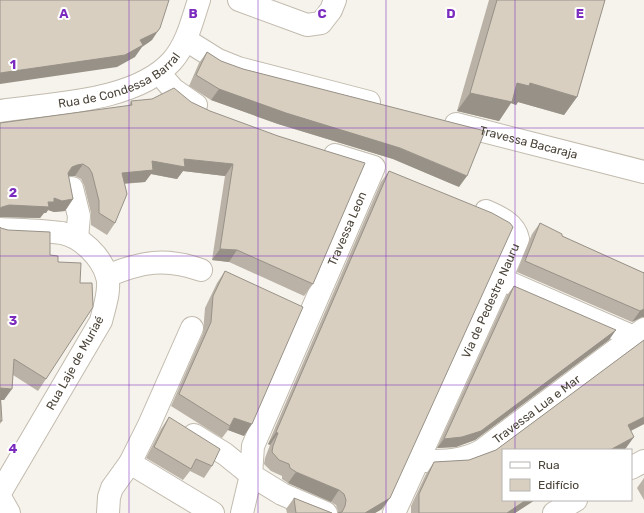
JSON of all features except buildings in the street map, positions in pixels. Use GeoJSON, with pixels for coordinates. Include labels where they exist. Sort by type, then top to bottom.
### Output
{"type":"FeatureCollection","features":[{"type":"Feature","properties":{"kind":"street","name":"Rua de Condessa Barral"},"geometry":{"type":"LineString","coordinates":[[0,111],[110,95],[135,86],[159,73],[173,60],[186,40],[199,0]]}},
{"type":"Feature","properties":{"kind":"street"},"geometry":{"type":"LineString","coordinates":[[239,0],[307,25],[321,23],[331,10],[335,0]]}},
{"type":"Feature","properties":{"kind":"street"},"geometry":{"type":"LineString","coordinates":[[186,40],[218,60],[238,68],[388,107]]}},
{"type":"Feature","properties":{"kind":"street"},"geometry":{"type":"LineString","coordinates":[[159,73],[173,89],[189,102],[213,114]]}},
{"type":"Feature","properties":{"kind":"street","name":"Travessa Bacaraja"},"geometry":{"type":"LineString","coordinates":[[435,119],[644,172]]}},
{"type":"Feature","properties":{"kind":"street"},"geometry":{"type":"LineString","coordinates":[[317,149],[395,174]]}},
{"type":"Feature","properties":{"kind":"street","name":"Travessa Leon"},"geometry":{"type":"LineString","coordinates":[[242,513],[251,475],[253,446],[312,313],[374,167]]}},
{"type":"Feature","properties":{"kind":"street"},"geometry":{"type":"LineString","coordinates":[[72,188],[79,216],[77,238]]}},
{"type":"Feature","properties":{"kind":"street","name":"Via de Pedestre Nauru"},"geometry":{"type":"LineString","coordinates":[[394,513],[502,279],[518,239],[511,225],[490,213],[469,204]]}},
{"type":"Feature","properties":{"kind":"street"},"geometry":{"type":"LineString","coordinates":[[0,229],[62,233],[77,238],[90,250],[107,276],[144,263],[168,261],[201,270]]}},
{"type":"Feature","properties":{"kind":"street","name":"Rua Laje de Muriaé"},"geometry":{"type":"LineString","coordinates":[[0,493],[10,458],[101,321],[107,298],[107,276]]}},
{"type":"Feature","properties":{"kind":"street"},"geometry":{"type":"LineString","coordinates":[[502,279],[639,333]]}},
{"type":"Feature","properties":{"kind":"street"},"geometry":{"type":"LineString","coordinates":[[292,304],[312,313]]}},
{"type":"Feature","properties":{"kind":"street"},"geometry":{"type":"LineString","coordinates":[[108,513],[109,497],[112,488],[130,464],[156,412],[192,328]]}},
{"type":"Feature","properties":{"kind":"street","name":"Travessa Lua e Mar"},"geometry":{"type":"LineString","coordinates":[[418,461],[452,461],[473,456],[639,333]]}},
{"type":"Feature","properties":{"kind":"street"},"geometry":{"type":"LineString","coordinates":[[156,412],[225,454],[251,475],[282,494],[326,513]]}},
{"type":"Feature","properties":{"kind":"street"},"geometry":{"type":"LineString","coordinates":[[632,467],[644,460]]}},
{"type":"Feature","properties":{"kind":"street"},"geometry":{"type":"LineString","coordinates":[[130,464],[213,513]]}},
{"type":"Feature","properties":{"kind":"street"},"geometry":{"type":"LineString","coordinates":[[0,497],[9,513]]}}]}
